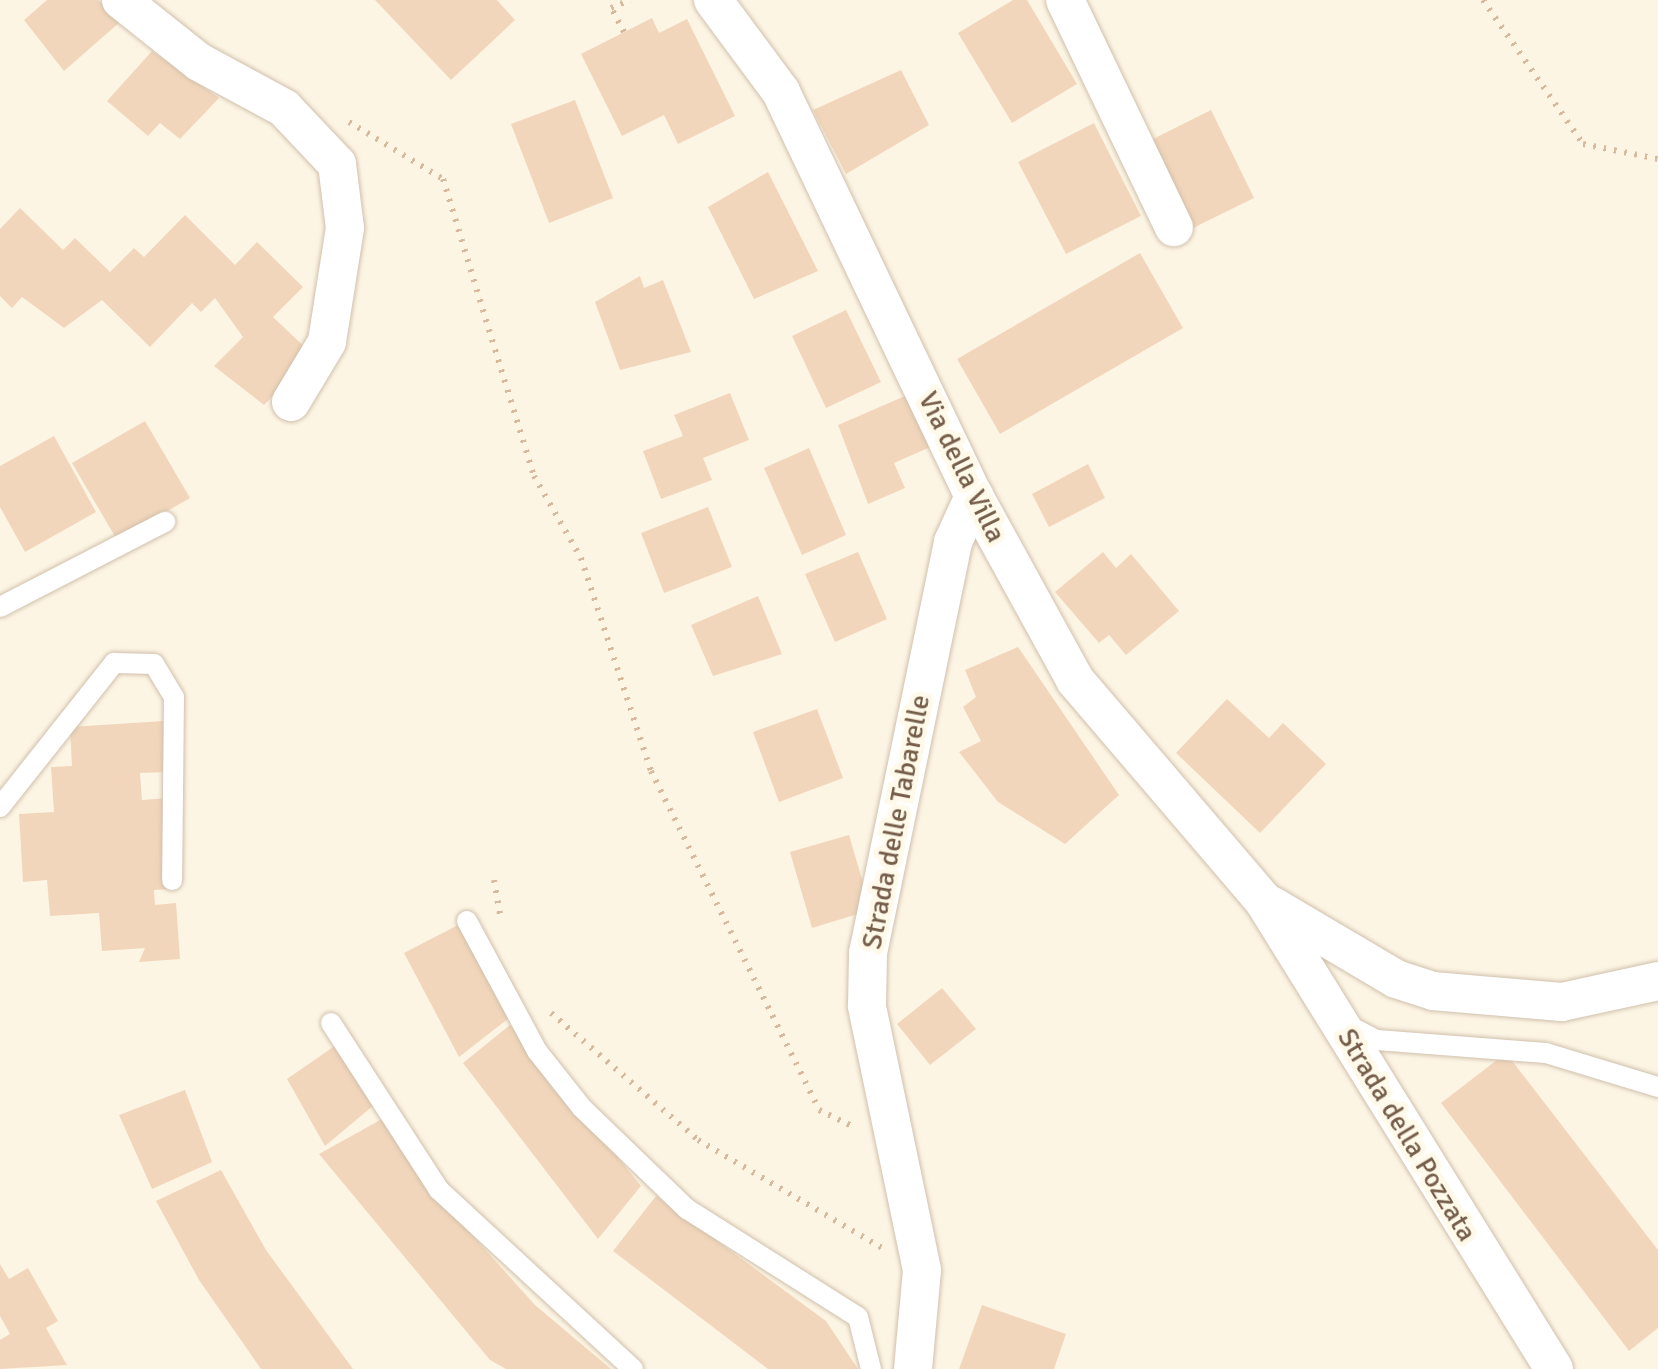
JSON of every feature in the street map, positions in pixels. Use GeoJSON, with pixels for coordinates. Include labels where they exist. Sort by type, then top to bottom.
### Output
{"type":"FeatureCollection","features":[{"type":"Feature","properties":{"kind":"street"},"geometry":{"type":"LineString","coordinates":[[121,0],[200,62],[284,108],[337,164],[345,228],[327,342],[291,402]]}},
{"type":"Feature","properties":{"kind":"street","name":"Via della Villa"},"geometry":{"type":"LineString","coordinates":[[713,0],[780,92],[974,496],[1075,680],[1263,900]]}},
{"type":"Feature","properties":{"kind":"street"},"geometry":{"type":"LineString","coordinates":[[1065,0],[1174,227]]}},
{"type":"Feature","properties":{"kind":"street","name":"Strada delle Tabarelle"},"geometry":{"type":"LineString","coordinates":[[914,1369],[922,1270],[903,1150],[867,1006],[868,953],[952,542],[974,496]]}},
{"type":"Feature","properties":{"kind":"street"},"geometry":{"type":"LineString","coordinates":[[1263,900],[1382,972],[1433,991],[1512,1001],[1613,996],[1658,981]]}},
{"type":"Feature","properties":{"kind":"street","name":"Strada della Pozzata"},"geometry":{"type":"LineString","coordinates":[[1263,900],[1554,1369]]}},
{"type":"Feature","properties":{"kind":"street"},"geometry":{"type":"LineString","coordinates":[[1613,996],[1658,1012]]}},
{"type":"Feature","properties":{"kind":"lane"},"geometry":{"type":"LineString","coordinates":[[0,607],[165,522]]}},
{"type":"Feature","properties":{"kind":"lane"},"geometry":{"type":"LineString","coordinates":[[0,808],[114,663],[154,664],[174,698],[172,880]]}},
{"type":"Feature","properties":{"kind":"lane"},"geometry":{"type":"LineString","coordinates":[[467,922],[537,1051],[582,1108],[687,1209],[858,1317],[871,1369]]}},
{"type":"Feature","properties":{"kind":"lane"},"geometry":{"type":"LineString","coordinates":[[1338,1020],[1377,1040],[1546,1053],[1658,1086]]}},
{"type":"Feature","properties":{"kind":"lane"},"geometry":{"type":"LineString","coordinates":[[331,1023],[439,1190],[633,1369]]}},
{"type":"Feature","properties":{"kind":"path"},"geometry":{"type":"LineString","coordinates":[[624,32],[612,8],[630,0]]}},
{"type":"Feature","properties":{"kind":"path"},"geometry":{"type":"LineString","coordinates":[[1484,0],[1492,22],[1583,144],[1658,159]]}},
{"type":"Feature","properties":{"kind":"path"},"geometry":{"type":"LineString","coordinates":[[342,119],[443,179],[534,476],[580,558],[651,772],[819,1110],[903,1150]]}},
{"type":"Feature","properties":{"kind":"path"},"geometry":{"type":"LineString","coordinates":[[494,880],[504,940]]}},
{"type":"Feature","properties":{"kind":"path"},"geometry":{"type":"LineString","coordinates":[[546,1007],[698,1140],[922,1270]]}},
{"type":"Feature","properties":{"kind":"building"},"geometry":{"type":"Polygon","coordinates":[[[47,0],[98,0],[120,22],[64,71],[24,20],[47,0]]]}},
{"type":"Feature","properties":{"kind":"building"},"geometry":{"type":"Polygon","coordinates":[[[375,0],[497,0],[515,20],[451,80],[375,0]]]}},
{"type":"Feature","properties":{"kind":"building"},"geometry":{"type":"Polygon","coordinates":[[[1013,0],[1027,0],[1077,84],[1012,123],[958,33],[1013,0]]]}},
{"type":"Feature","properties":{"kind":"building"},"geometry":{"type":"Polygon","coordinates":[[[652,18],[659,33],[687,19],[735,116],[678,144],[664,115],[622,136],[581,54],[652,18]]]}},
{"type":"Feature","properties":{"kind":"building"},"geometry":{"type":"Polygon","coordinates":[[[152,51],[219,98],[180,139],[160,123],[148,136],[107,101],[152,51]]]}},
{"type":"Feature","properties":{"kind":"building"},"geometry":{"type":"Polygon","coordinates":[[[901,70],[929,125],[846,174],[813,110],[901,70]]]}},
{"type":"Feature","properties":{"kind":"building"},"geometry":{"type":"Polygon","coordinates":[[[575,100],[613,198],[549,223],[511,124],[575,100]]]}},
{"type":"Feature","properties":{"kind":"building"},"geometry":{"type":"Polygon","coordinates":[[[1211,110],[1254,198],[1193,228],[1151,140],[1211,110]]]}},
{"type":"Feature","properties":{"kind":"building"},"geometry":{"type":"Polygon","coordinates":[[[1094,123],[1141,216],[1066,254],[1018,162],[1094,123]]]}},
{"type":"Feature","properties":{"kind":"building"},"geometry":{"type":"Polygon","coordinates":[[[768,172],[818,271],[754,299],[708,207],[768,172]]]}},
{"type":"Feature","properties":{"kind":"building"},"geometry":{"type":"Polygon","coordinates":[[[20,208],[63,250],[75,238],[110,272],[134,248],[144,257],[185,215],[235,265],[257,242],[303,287],[273,317],[313,355],[264,405],[214,366],[243,337],[215,298],[201,312],[192,303],[150,347],[102,300],[64,328],[22,297],[12,308],[0,296],[0,229],[20,208]]]}},
{"type":"Feature","properties":{"kind":"building"},"geometry":{"type":"Polygon","coordinates":[[[1140,253],[1183,328],[1000,434],[957,359],[1140,253]]]}},
{"type":"Feature","properties":{"kind":"building"},"geometry":{"type":"Polygon","coordinates":[[[640,276],[644,288],[663,280],[691,352],[620,370],[595,302],[640,276]]]}},
{"type":"Feature","properties":{"kind":"building"},"geometry":{"type":"Polygon","coordinates":[[[846,310],[881,382],[826,408],[792,336],[846,310]]]}},
{"type":"Feature","properties":{"kind":"building"},"geometry":{"type":"Polygon","coordinates":[[[730,393],[749,440],[703,458],[712,480],[661,499],[643,451],[683,436],[674,415],[730,393]]]}},
{"type":"Feature","properties":{"kind":"building"},"geometry":{"type":"Polygon","coordinates":[[[912,393],[935,445],[894,463],[905,488],[868,504],[838,425],[912,393]]]}},
{"type":"Feature","properties":{"kind":"building"},"geometry":{"type":"Polygon","coordinates":[[[145,421],[190,498],[117,540],[72,463],[145,421]]]}},
{"type":"Feature","properties":{"kind":"building"},"geometry":{"type":"Polygon","coordinates":[[[54,436],[96,512],[25,552],[0,507],[0,466],[54,436]]]}},
{"type":"Feature","properties":{"kind":"building"},"geometry":{"type":"Polygon","coordinates":[[[809,448],[846,535],[802,555],[764,468],[809,448]]]}},
{"type":"Feature","properties":{"kind":"building"},"geometry":{"type":"Polygon","coordinates":[[[1088,464],[1105,498],[1049,527],[1032,494],[1088,464]]]}},
{"type":"Feature","properties":{"kind":"building"},"geometry":{"type":"Polygon","coordinates":[[[708,507],[732,567],[664,593],[641,533],[708,507]]]}},
{"type":"Feature","properties":{"kind":"building"},"geometry":{"type":"Polygon","coordinates":[[[858,552],[887,619],[835,642],[805,574],[858,552]]]}},
{"type":"Feature","properties":{"kind":"building"},"geometry":{"type":"Polygon","coordinates":[[[1103,552],[1116,568],[1131,554],[1179,611],[1126,655],[1109,635],[1099,643],[1055,592],[1103,552]]]}},
{"type":"Feature","properties":{"kind":"building"},"geometry":{"type":"Polygon","coordinates":[[[758,596],[782,654],[713,676],[691,625],[758,596]]]}},
{"type":"Feature","properties":{"kind":"building"},"geometry":{"type":"Polygon","coordinates":[[[1018,647],[1119,795],[1065,844],[998,802],[959,752],[981,741],[963,707],[976,697],[965,670],[1018,647]]]}},
{"type":"Feature","properties":{"kind":"building"},"geometry":{"type":"Polygon","coordinates":[[[1227,699],[1269,738],[1283,723],[1326,764],[1260,833],[1176,753],[1227,699]]]}},
{"type":"Feature","properties":{"kind":"building"},"geometry":{"type":"Polygon","coordinates":[[[817,709],[843,778],[779,802],[753,732],[817,709]]]}},
{"type":"Feature","properties":{"kind":"building"},"geometry":{"type":"Polygon","coordinates":[[[164,721],[167,772],[140,773],[142,800],[167,798],[173,889],[154,890],[155,905],[176,903],[180,959],[139,962],[145,948],[102,951],[99,913],[50,916],[47,880],[23,882],[19,814],[54,812],[51,767],[72,766],[70,727],[164,721]]]}},
{"type":"Feature","properties":{"kind":"building"},"geometry":{"type":"Polygon","coordinates":[[[849,835],[871,910],[812,928],[790,852],[849,835]]]}},
{"type":"Feature","properties":{"kind":"building"},"geometry":{"type":"Polygon","coordinates":[[[460,924],[509,1018],[459,1057],[404,953],[460,924]]]}},
{"type":"Feature","properties":{"kind":"building"},"geometry":{"type":"Polygon","coordinates":[[[942,988],[976,1029],[930,1065],[897,1024],[942,988]]]}},
{"type":"Feature","properties":{"kind":"building"},"geometry":{"type":"Polygon","coordinates":[[[510,1025],[641,1186],[598,1239],[463,1063],[510,1025]]]}},
{"type":"Feature","properties":{"kind":"building"},"geometry":{"type":"Polygon","coordinates":[[[336,1045],[374,1105],[325,1146],[287,1079],[336,1045]]]}},
{"type":"Feature","properties":{"kind":"building"},"geometry":{"type":"Polygon","coordinates":[[[1506,1053],[1658,1250],[1658,1328],[1629,1351],[1441,1103],[1506,1053]]]}},
{"type":"Feature","properties":{"kind":"building"},"geometry":{"type":"Polygon","coordinates":[[[185,1090],[212,1162],[152,1189],[119,1115],[185,1090]]]}},
{"type":"Feature","properties":{"kind":"building"},"geometry":{"type":"Polygon","coordinates":[[[382,1119],[436,1195],[535,1305],[611,1369],[506,1369],[490,1360],[319,1154],[382,1119]]]}},
{"type":"Feature","properties":{"kind":"building"},"geometry":{"type":"Polygon","coordinates":[[[221,1170],[266,1250],[353,1369],[261,1369],[199,1280],[156,1201],[221,1170]]]}},
{"type":"Feature","properties":{"kind":"building"},"geometry":{"type":"Polygon","coordinates":[[[656,1196],[826,1321],[858,1369],[768,1369],[613,1251],[656,1196]]]}},
{"type":"Feature","properties":{"kind":"building"},"geometry":{"type":"Polygon","coordinates":[[[0,1264],[9,1279],[28,1268],[58,1321],[46,1328],[67,1365],[0,1369],[0,1340],[10,1334],[0,1316],[0,1264]]]}},
{"type":"Feature","properties":{"kind":"building"},"geometry":{"type":"Polygon","coordinates":[[[982,1305],[1066,1334],[1054,1369],[959,1369],[982,1305]]]}}]}
